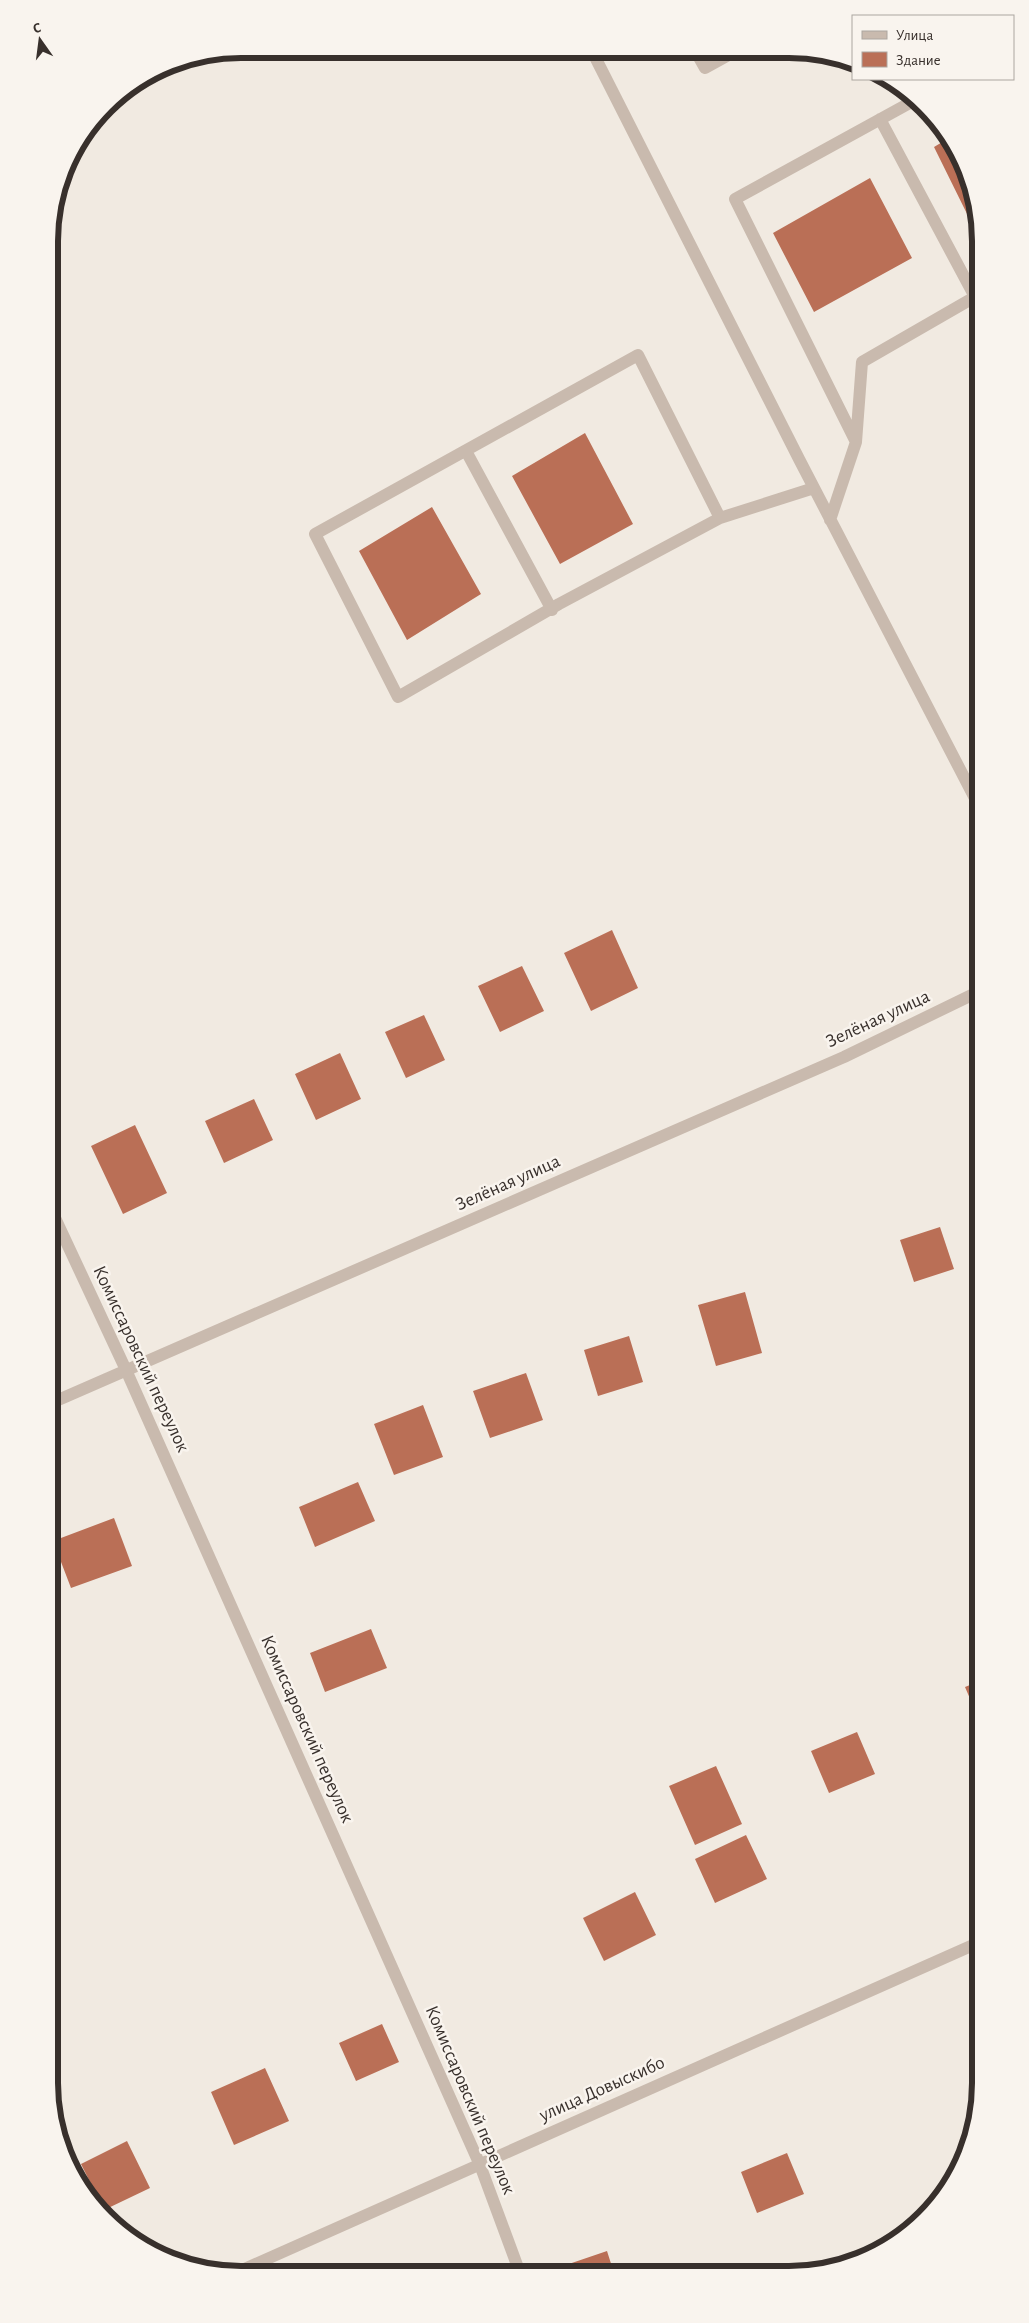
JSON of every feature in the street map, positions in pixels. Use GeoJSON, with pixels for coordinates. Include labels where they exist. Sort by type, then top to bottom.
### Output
{"type":"FeatureCollection","features":[{"type":"Feature","properties":{"kind":"street"},"geometry":{"type":"LineString","coordinates":[[596,58],[830,520],[972,793]]}},
{"type":"Feature","properties":{"kind":"street"},"geometry":{"type":"LineString","coordinates":[[699,58],[704,68],[723,58]]}},
{"type":"Feature","properties":{"kind":"street"},"geometry":{"type":"LineString","coordinates":[[856,442],[735,199],[909,103]]}},
{"type":"Feature","properties":{"kind":"street"},"geometry":{"type":"LineString","coordinates":[[880,119],[972,284]]}},
{"type":"Feature","properties":{"kind":"street"},"geometry":{"type":"LineString","coordinates":[[830,520],[856,442],[862,362],[972,298]]}},
{"type":"Feature","properties":{"kind":"street"},"geometry":{"type":"LineString","coordinates":[[720,518],[638,355],[315,534],[398,697],[552,610],[559,604],[720,518],[814,488]]}},
{"type":"Feature","properties":{"kind":"street"},"geometry":{"type":"LineString","coordinates":[[466,451],[552,610]]}},
{"type":"Feature","properties":{"kind":"street","name":"Зелёная улица"},"geometry":{"type":"LineString","coordinates":[[58,1400],[844,1057],[972,995]]}},
{"type":"Feature","properties":{"kind":"street","name":"Комиссаровский переулок"},"geometry":{"type":"LineString","coordinates":[[58,1224],[126,1370],[480,2164],[517,2266]]}},
{"type":"Feature","properties":{"kind":"street","name":"улица Довыскибо"},"geometry":{"type":"LineString","coordinates":[[251,2266],[972,1946]]}},
{"type":"Feature","properties":{"kind":"building"},"geometry":{"type":"Polygon","coordinates":[[[943,142],[953,159],[962,182],[970,221],[934,147],[943,142]]]}},
{"type":"Feature","properties":{"kind":"building"},"geometry":{"type":"Polygon","coordinates":[[[870,178],[912,258],[814,312],[773,233],[870,178]]]}},
{"type":"Feature","properties":{"kind":"building"},"geometry":{"type":"Polygon","coordinates":[[[585,433],[633,524],[560,564],[512,476],[585,433]]]}},
{"type":"Feature","properties":{"kind":"building"},"geometry":{"type":"Polygon","coordinates":[[[432,507],[481,594],[407,640],[359,551],[432,507]]]}},
{"type":"Feature","properties":{"kind":"building"},"geometry":{"type":"Polygon","coordinates":[[[612,930],[638,988],[591,1011],[564,953],[612,930]]]}},
{"type":"Feature","properties":{"kind":"building"},"geometry":{"type":"Polygon","coordinates":[[[522,966],[544,1011],[500,1032],[478,986],[522,966]]]}},
{"type":"Feature","properties":{"kind":"building"},"geometry":{"type":"Polygon","coordinates":[[[424,1015],[445,1060],[406,1078],[385,1032],[424,1015]]]}},
{"type":"Feature","properties":{"kind":"building"},"geometry":{"type":"Polygon","coordinates":[[[340,1053],[361,1099],[316,1120],[295,1074],[340,1053]]]}},
{"type":"Feature","properties":{"kind":"building"},"geometry":{"type":"Polygon","coordinates":[[[254,1099],[273,1140],[224,1163],[205,1121],[254,1099]]]}},
{"type":"Feature","properties":{"kind":"building"},"geometry":{"type":"Polygon","coordinates":[[[135,1125],[167,1193],[123,1214],[91,1146],[135,1125]]]}},
{"type":"Feature","properties":{"kind":"building"},"geometry":{"type":"Polygon","coordinates":[[[940,1227],[954,1269],[914,1282],[900,1240],[940,1227]]]}},
{"type":"Feature","properties":{"kind":"building"},"geometry":{"type":"Polygon","coordinates":[[[745,1292],[762,1353],[716,1366],[698,1305],[745,1292]]]}},
{"type":"Feature","properties":{"kind":"building"},"geometry":{"type":"Polygon","coordinates":[[[629,1336],[643,1382],[598,1396],[584,1350],[629,1336]]]}},
{"type":"Feature","properties":{"kind":"building"},"geometry":{"type":"Polygon","coordinates":[[[526,1373],[543,1420],[490,1438],[473,1391],[526,1373]]]}},
{"type":"Feature","properties":{"kind":"building"},"geometry":{"type":"Polygon","coordinates":[[[423,1405],[443,1457],[394,1475],[374,1424],[423,1405]]]}},
{"type":"Feature","properties":{"kind":"building"},"geometry":{"type":"Polygon","coordinates":[[[358,1482],[375,1521],[315,1547],[299,1507],[358,1482]]]}},
{"type":"Feature","properties":{"kind":"building"},"geometry":{"type":"Polygon","coordinates":[[[114,1518],[132,1566],[71,1588],[58,1554],[58,1539],[114,1518]]]}},
{"type":"Feature","properties":{"kind":"building"},"geometry":{"type":"Polygon","coordinates":[[[371,1629],[387,1668],[325,1692],[310,1653],[371,1629]]]}},
{"type":"Feature","properties":{"kind":"building"},"geometry":{"type":"Polygon","coordinates":[[[972,1684],[972,1703],[965,1687],[972,1684]]]}},
{"type":"Feature","properties":{"kind":"building"},"geometry":{"type":"Polygon","coordinates":[[[857,1732],[875,1774],[829,1793],[811,1751],[857,1732]]]}},
{"type":"Feature","properties":{"kind":"building"},"geometry":{"type":"Polygon","coordinates":[[[716,1766],[742,1824],[695,1845],[669,1786],[716,1766]]]}},
{"type":"Feature","properties":{"kind":"building"},"geometry":{"type":"Polygon","coordinates":[[[746,1835],[767,1879],[715,1903],[695,1859],[746,1835]]]}},
{"type":"Feature","properties":{"kind":"building"},"geometry":{"type":"Polygon","coordinates":[[[635,1892],[656,1935],[604,1961],[583,1918],[635,1892]]]}},
{"type":"Feature","properties":{"kind":"building"},"geometry":{"type":"Polygon","coordinates":[[[382,2024],[399,2062],[356,2081],[339,2043],[382,2024]]]}},
{"type":"Feature","properties":{"kind":"building"},"geometry":{"type":"Polygon","coordinates":[[[265,2068],[289,2121],[234,2145],[211,2092],[265,2068]]]}},
{"type":"Feature","properties":{"kind":"building"},"geometry":{"type":"Polygon","coordinates":[[[127,2141],[150,2188],[108,2208],[97,2197],[81,2164],[127,2141]]]}},
{"type":"Feature","properties":{"kind":"building"},"geometry":{"type":"Polygon","coordinates":[[[787,2153],[804,2194],[757,2213],[741,2172],[787,2153]]]}},
{"type":"Feature","properties":{"kind":"building"},"geometry":{"type":"Polygon","coordinates":[[[607,2251],[612,2266],[563,2266],[607,2251]]]}}]}
